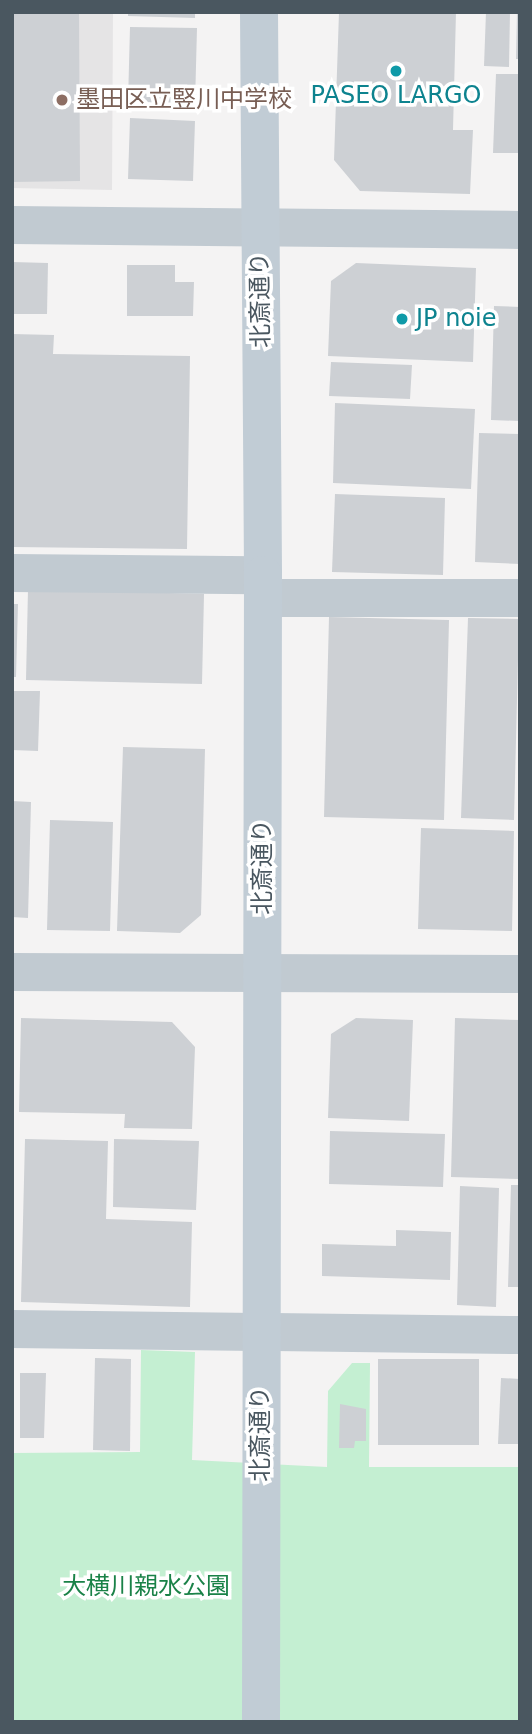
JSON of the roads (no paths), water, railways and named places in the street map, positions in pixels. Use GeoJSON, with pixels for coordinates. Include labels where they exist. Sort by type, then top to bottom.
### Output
{"type":"FeatureCollection","features":[{"type":"Feature","properties":{"kind":"street","name":"北斎通り"},"geometry":{"type":"LineString","coordinates":[[259,12],[263,586],[261,1722]]}},
{"type":"Feature","properties":{"kind":"street"},"geometry":{"type":"LineString","coordinates":[[12,225],[520,229]]}},
{"type":"Feature","properties":{"kind":"street"},"geometry":{"type":"LineString","coordinates":[[12,573],[520,598]]}},
{"type":"Feature","properties":{"kind":"street"},"geometry":{"type":"LineString","coordinates":[[12,972],[520,974]]}},
{"type":"Feature","properties":{"kind":"street"},"geometry":{"type":"LineString","coordinates":[[12,1329],[520,1335]]}},
{"type":"Feature","properties":{"kind":"place","name":"PASEO LARGO"},"geometry":{"type":"Point","coordinates":[396,71]}},
{"type":"Feature","properties":{"kind":"place","name":"墨田区立竪川中学校"},"geometry":{"type":"Point","coordinates":[62,100]}},
{"type":"Feature","properties":{"kind":"place","name":"JP noie"},"geometry":{"type":"Point","coordinates":[402,319]}},
{"type":"Feature","properties":{"kind":"park label","name":"大横川親水公園"},"geometry":{"type":"Point","coordinates":[146,1587]}}]}
